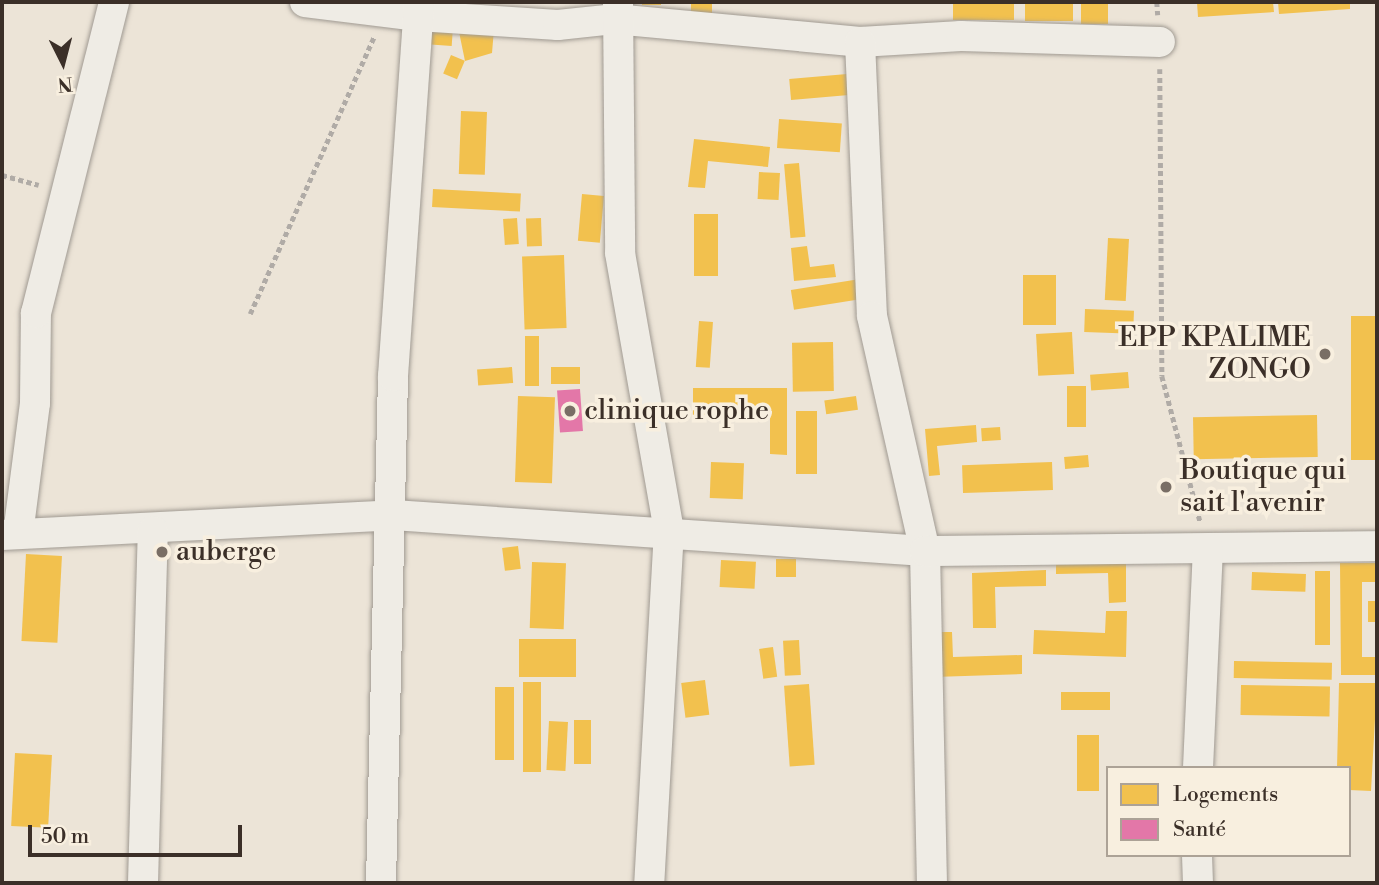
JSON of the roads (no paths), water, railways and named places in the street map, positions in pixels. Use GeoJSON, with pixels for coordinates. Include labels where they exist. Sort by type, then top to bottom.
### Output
{"type":"FeatureCollection","features":[{"type":"Feature","properties":{"kind":"street"},"geometry":{"type":"LineString","coordinates":[[114,2],[36,313],[35,403],[10,535],[153,531],[393,515],[669,530],[925,551],[1377,546]]}},
{"type":"Feature","properties":{"kind":"street"},"geometry":{"type":"LineString","coordinates":[[305,2],[385,12],[418,9],[558,25],[616,10],[860,42],[961,36],[1160,42]]}},
{"type":"Feature","properties":{"kind":"street"},"geometry":{"type":"LineString","coordinates":[[523,2],[558,25]]}},
{"type":"Feature","properties":{"kind":"street"},"geometry":{"type":"LineString","coordinates":[[381,883],[393,515],[393,376],[418,9]]}},
{"type":"Feature","properties":{"kind":"street"},"geometry":{"type":"LineString","coordinates":[[616,10],[620,253],[669,530],[649,883]]}},
{"type":"Feature","properties":{"kind":"street"},"geometry":{"type":"LineString","coordinates":[[860,42],[873,316],[925,551],[932,883]]}},
{"type":"Feature","properties":{"kind":"street"},"geometry":{"type":"LineString","coordinates":[[143,883],[153,531]]}},
{"type":"Feature","properties":{"kind":"street"},"geometry":{"type":"LineString","coordinates":[[1198,766],[1208,548]]}},
{"type":"Feature","properties":{"kind":"street"},"geometry":{"type":"LineString","coordinates":[[1197,857],[1198,883]]}},
{"type":"Feature","properties":{"kind":"place","name":"EPP KPALIME ZONGO"},"geometry":{"type":"Point","coordinates":[1325,354]}},
{"type":"Feature","properties":{"kind":"place","name":"clinique rophe"},"geometry":{"type":"Point","coordinates":[570,411]}},
{"type":"Feature","properties":{"kind":"place","name":"Boutique qui sait l'avenir"},"geometry":{"type":"Point","coordinates":[1166,487]}},
{"type":"Feature","properties":{"kind":"place","name":"auberge"},"geometry":{"type":"Point","coordinates":[162,552]}}]}
